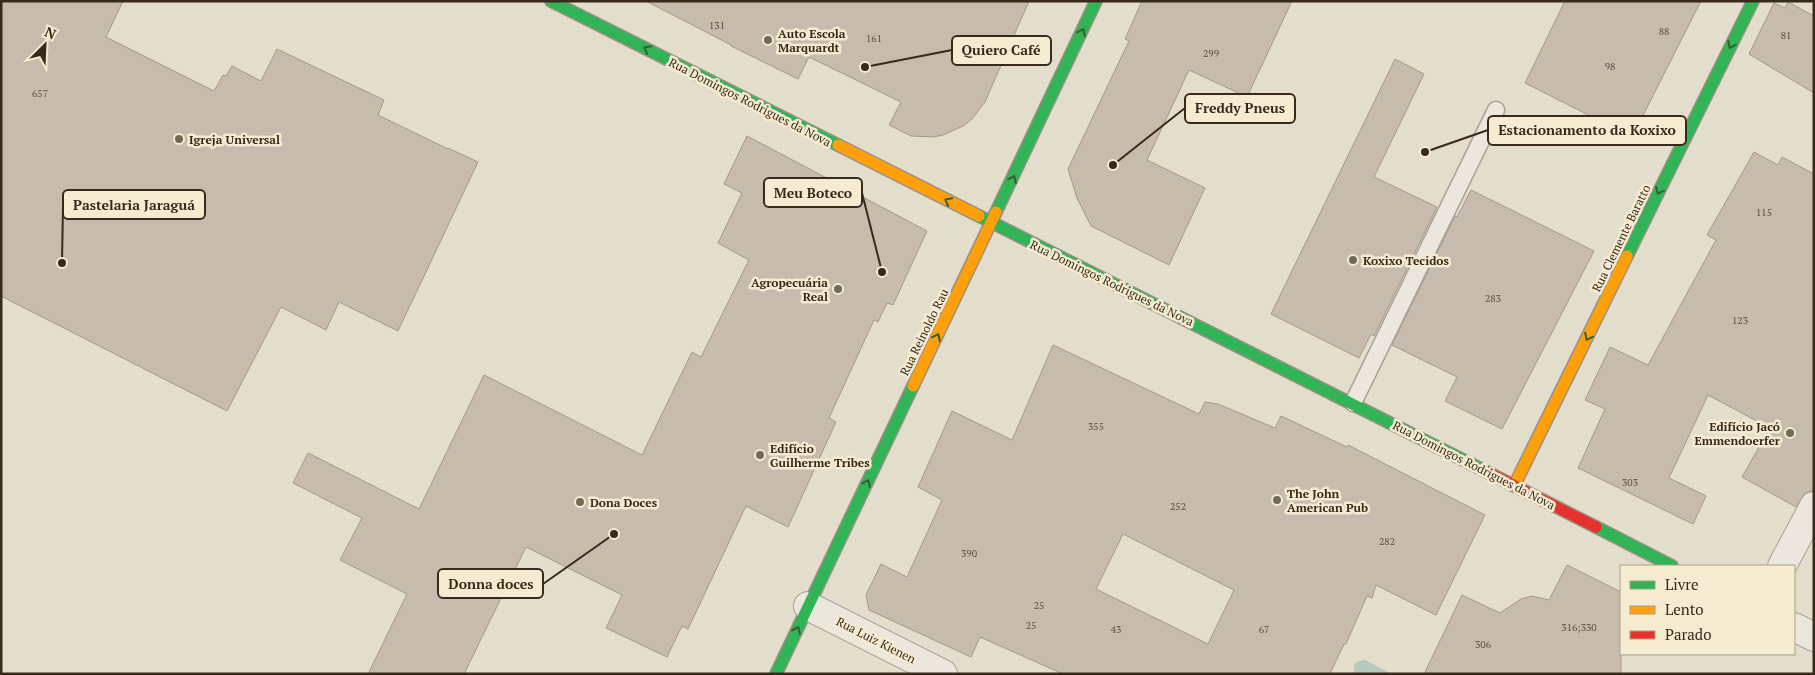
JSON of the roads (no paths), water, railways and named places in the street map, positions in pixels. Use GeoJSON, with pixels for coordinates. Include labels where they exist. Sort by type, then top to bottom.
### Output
{"type":"FeatureCollection","features":[{"type":"Feature","properties":{"kind":"street","name":"Rua Domingos Rodrigues da Nova"},"geometry":{"type":"LineString","coordinates":[[551,1],[1352,403],[1670,565]]}},
{"type":"Feature","properties":{"kind":"street","name":"Rua Reinoldo Rau"},"geometry":{"type":"LineString","coordinates":[[776,674],[1096,1]]}},
{"type":"Feature","properties":{"kind":"street","name":"Rua Clemente Baratto"},"geometry":{"type":"LineString","coordinates":[[1514,486],[1752,1]]}},
{"type":"Feature","properties":{"kind":"street"},"geometry":{"type":"LineString","coordinates":[[1783,565],[1814,506]]}},
{"type":"Feature","properties":{"kind":"street","name":"Rua Luiz Kienen"},"geometry":{"type":"LineString","coordinates":[[808,606],[943,674]]}},
{"type":"Feature","properties":{"kind":"street"},"geometry":{"type":"LineString","coordinates":[[1795,628],[1814,637]]}},
{"type":"Feature","properties":{"kind":"lane"},"geometry":{"type":"LineString","coordinates":[[1352,403],[1496,110]]}},
{"type":"Feature","properties":{"kind":"place","name":"Auto Escola Marquardt"},"geometry":{"type":"Point","coordinates":[768,40]}},
{"type":"Feature","properties":{"kind":"place","name":"Quiero Café"},"geometry":{"type":"Point","coordinates":[865,67]}},
{"type":"Feature","properties":{"kind":"place","name":"Igreja Universal"},"geometry":{"type":"Point","coordinates":[179,139]}},
{"type":"Feature","properties":{"kind":"place","name":"Estacionamento da Koxixo"},"geometry":{"type":"Point","coordinates":[1425,152]}},
{"type":"Feature","properties":{"kind":"place","name":"Freddy Pneus"},"geometry":{"type":"Point","coordinates":[1113,165]}},
{"type":"Feature","properties":{"kind":"place","name":"Koxixo Tecidos"},"geometry":{"type":"Point","coordinates":[1353,260]}},
{"type":"Feature","properties":{"kind":"place","name":"Pastelaria Jaraguá"},"geometry":{"type":"Point","coordinates":[62,263]}},
{"type":"Feature","properties":{"kind":"place","name":"Meu Boteco"},"geometry":{"type":"Point","coordinates":[882,272]}},
{"type":"Feature","properties":{"kind":"place","name":"Agropecuária Real"},"geometry":{"type":"Point","coordinates":[838,289]}},
{"type":"Feature","properties":{"kind":"place","name":"Edifício Jacó Emmendoerfer"},"geometry":{"type":"Point","coordinates":[1790,433]}},
{"type":"Feature","properties":{"kind":"place","name":"Edifício Guilherme Tribes"},"geometry":{"type":"Point","coordinates":[760,455]}},
{"type":"Feature","properties":{"kind":"place","name":"The John American Pub"},"geometry":{"type":"Point","coordinates":[1277,500]}},
{"type":"Feature","properties":{"kind":"place","name":"Dona Doces"},"geometry":{"type":"Point","coordinates":[580,502]}},
{"type":"Feature","properties":{"kind":"place","name":"Donna doces"},"geometry":{"type":"Point","coordinates":[614,534]}}]}
